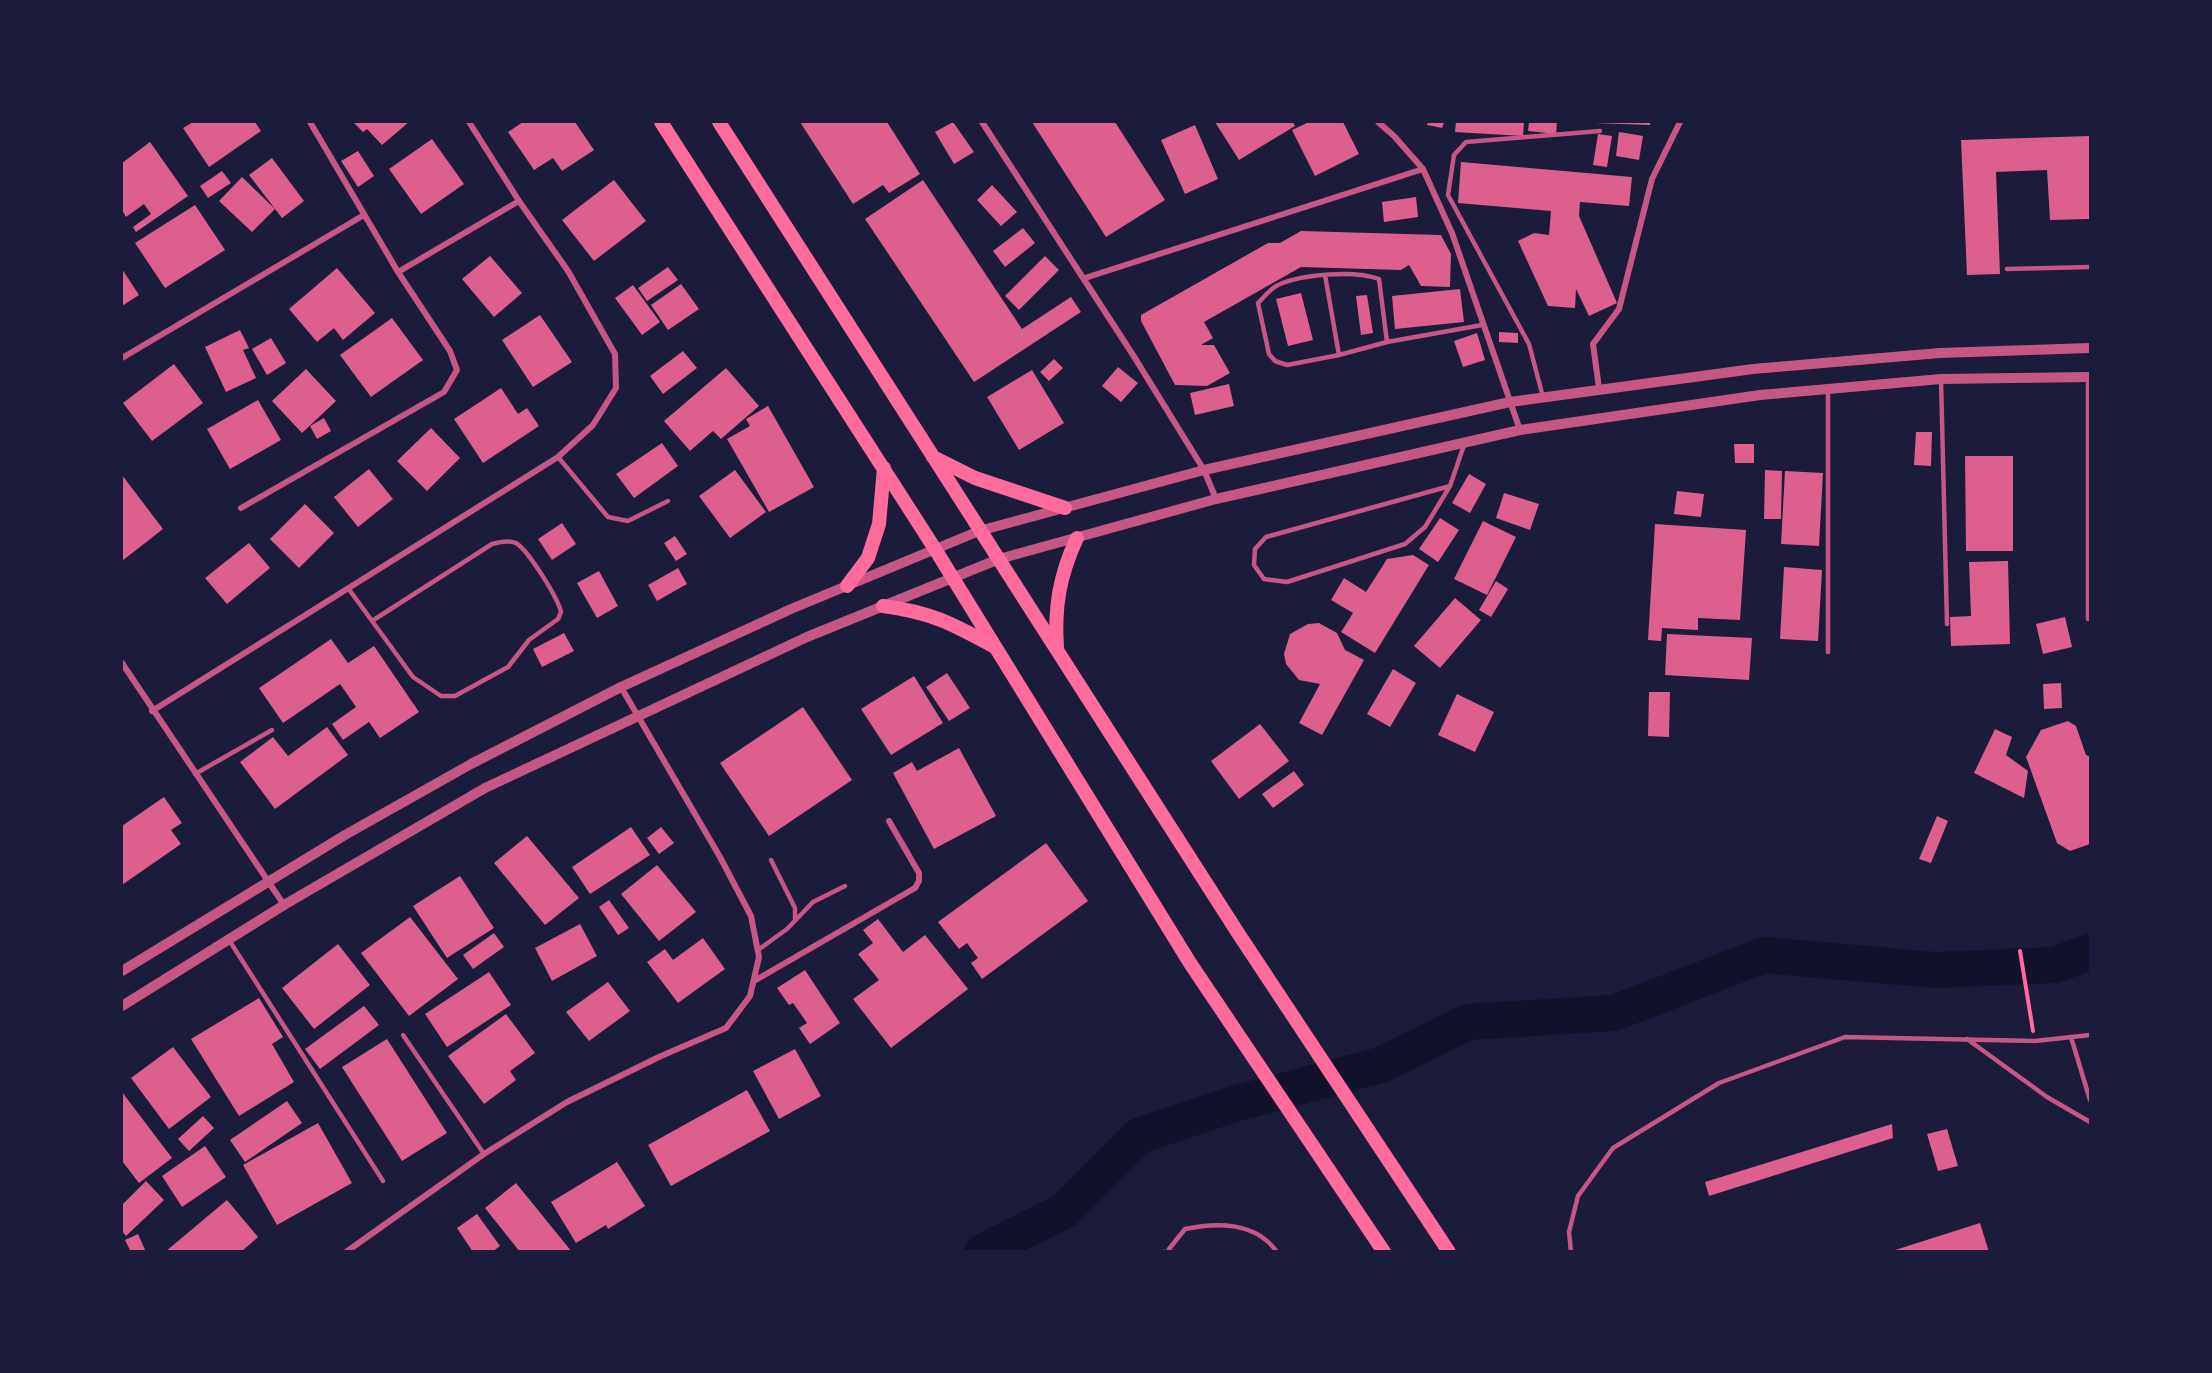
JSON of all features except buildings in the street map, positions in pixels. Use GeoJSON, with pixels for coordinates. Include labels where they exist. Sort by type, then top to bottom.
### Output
{"type":"FeatureCollection","features":[{"type":"Feature","properties":{"kind":"main road"},"geometry":{"type":"LineString","coordinates":[[661,122],[935,549],[1190,963],[1384,1251]]}},
{"type":"Feature","properties":{"kind":"main road"},"geometry":{"type":"LineString","coordinates":[[719,122],[1238,933],[1449,1251]]}},
{"type":"Feature","properties":{"kind":"main road"},"geometry":{"type":"LineString","coordinates":[[932,457],[975,478],[1065,508]]}},
{"type":"Feature","properties":{"kind":"main road"},"geometry":{"type":"LineString","coordinates":[[847,586],[868,558],[879,524],[884,468]]}},
{"type":"Feature","properties":{"kind":"main road"},"geometry":{"type":"LineString","coordinates":[[1057,649],[1055,615],[1063,568],[1077,537]]}},
{"type":"Feature","properties":{"kind":"main road"},"geometry":{"type":"LineString","coordinates":[[883,606],[919,610],[955,625],[995,647]]}},
{"type":"Feature","properties":{"kind":"street"},"geometry":{"type":"LineString","coordinates":[[241,508],[444,392],[457,370],[450,351],[398,272],[310,122]]}},
{"type":"Feature","properties":{"kind":"street"},"geometry":{"type":"LineString","coordinates":[[152,711],[558,457],[593,424],[616,388],[615,354],[568,271],[519,201],[469,122]]}},
{"type":"Feature","properties":{"kind":"street"},"geometry":{"type":"LineString","coordinates":[[982,122],[1085,278],[1204,470],[1216,499]]}},
{"type":"Feature","properties":{"kind":"street"},"geometry":{"type":"LineString","coordinates":[[1378,122],[1394,136],[1423,169],[1452,233],[1520,430]]}},
{"type":"Feature","properties":{"kind":"street"},"geometry":{"type":"LineString","coordinates":[[1599,388],[1593,344],[1619,309],[1652,179],[1680,122]]}},
{"type":"Feature","properties":{"kind":"street"},"geometry":{"type":"LineString","coordinates":[[1085,278],[1423,169]]}},
{"type":"Feature","properties":{"kind":"street"},"geometry":{"type":"LineString","coordinates":[[398,272],[519,201]]}},
{"type":"Feature","properties":{"kind":"street"},"geometry":{"type":"LineString","coordinates":[[122,358],[364,215]]}},
{"type":"Feature","properties":{"kind":"street"},"geometry":{"type":"LineString","coordinates":[[122,971],[267,880],[471,764],[621,687],[847,586],[979,531],[1204,470],[1510,402],[1599,388],[1753,369],[1941,353],[2091,348]]}},
{"type":"Feature","properties":{"kind":"street"},"geometry":{"type":"LineString","coordinates":[[122,1006],[284,905],[485,788],[807,637],[999,559],[1216,499],[1520,430],[1760,394],[1941,379],[2090,377]]}},
{"type":"Feature","properties":{"kind":"street"},"geometry":{"type":"LineString","coordinates":[[122,663],[284,905]]}},
{"type":"Feature","properties":{"kind":"street"},"geometry":{"type":"LineString","coordinates":[[346,1251],[484,1154],[567,1102],[661,1056],[726,1028],[750,996],[759,957],[751,916],[720,857],[621,687]]}},
{"type":"Feature","properties":{"kind":"street"},"geometry":{"type":"LineString","coordinates":[[754,981],[915,888],[919,881],[919,873],[889,821]]}},
{"type":"Feature","properties":{"kind":"lane"},"geometry":{"type":"LineString","coordinates":[[1543,397],[1529,344],[1448,195],[1455,155],[1466,142],[1600,131]]}},
{"type":"Feature","properties":{"kind":"lane"},"geometry":{"type":"LineString","coordinates":[[2007,269],[2091,267]]}},
{"type":"Feature","properties":{"kind":"lane"},"geometry":{"type":"LineString","coordinates":[[1387,342],[1379,279],[1371,276],[1325,275],[1277,285],[1257,303],[1269,354],[1275,361],[1287,365],[1339,355],[1387,342],[1482,325]]}},
{"type":"Feature","properties":{"kind":"lane"},"geometry":{"type":"LineString","coordinates":[[1325,275],[1339,355]]}},
{"type":"Feature","properties":{"kind":"lane"},"geometry":{"type":"LineString","coordinates":[[2088,619],[2090,377]]}},
{"type":"Feature","properties":{"kind":"lane"},"geometry":{"type":"LineString","coordinates":[[1941,379],[1947,624]]}},
{"type":"Feature","properties":{"kind":"lane"},"geometry":{"type":"LineString","coordinates":[[1828,389],[1828,652]]}},
{"type":"Feature","properties":{"kind":"lane"},"geometry":{"type":"LineString","coordinates":[[1450,486],[1266,537],[1255,549],[1254,565],[1264,579],[1287,582],[1405,544],[1425,527],[1450,486],[1465,442]]}},
{"type":"Feature","properties":{"kind":"lane"},"geometry":{"type":"LineString","coordinates":[[558,457],[608,517],[628,521],[668,501]]}},
{"type":"Feature","properties":{"kind":"lane"},"geometry":{"type":"LineString","coordinates":[[348,588],[372,621],[413,677],[441,696],[455,696],[508,667],[529,640],[558,619],[561,612],[526,553],[515,543],[504,542],[492,544],[372,621]]}},
{"type":"Feature","properties":{"kind":"lane"},"geometry":{"type":"LineString","coordinates":[[195,774],[272,730]]}},
{"type":"Feature","properties":{"kind":"lane"},"geometry":{"type":"LineString","coordinates":[[771,860],[795,908],[795,919]]}},
{"type":"Feature","properties":{"kind":"lane"},"geometry":{"type":"LineString","coordinates":[[758,950],[788,929],[813,902],[845,886]]}},
{"type":"Feature","properties":{"kind":"lane"},"geometry":{"type":"LineString","coordinates":[[229,940],[383,1181]]}},
{"type":"Feature","properties":{"kind":"lane"},"geometry":{"type":"LineString","coordinates":[[403,1035],[484,1154]]}},
{"type":"Feature","properties":{"kind":"lane"},"geometry":{"type":"LineString","coordinates":[[1571,1251],[1569,1232],[1578,1196],[1613,1148],[1719,1083],[1845,1037],[2035,1041],[2091,1035]]}},
{"type":"Feature","properties":{"kind":"lane"},"geometry":{"type":"LineString","coordinates":[[2071,1038],[2091,1100]]}},
{"type":"Feature","properties":{"kind":"lane"},"geometry":{"type":"LineString","coordinates":[[1967,1040],[2047,1097],[2091,1122]]}},
{"type":"Feature","properties":{"kind":"lane"},"geometry":{"type":"LineString","coordinates":[[1169,1250],[1185,1229],[1223,1225],[1259,1233],[1277,1251]]}},
{"type":"Feature","properties":{"kind":"lane"},"geometry":{"type":"LineString","coordinates":[[1163,1251],[1177,1251]]}},
{"type":"Feature","properties":{"kind":"path"},"geometry":{"type":"LineString","coordinates":[[2020,951],[2035,1041]]}},
{"type":"Feature","properties":{"kind":"waterway"},"geometry":{"type":"LineString","coordinates":[[982,1252],[1064,1211],[1139,1136],[1234,1104],[1381,1065],[1468,1022],[1614,1013],[1764,955],[1934,970],[2054,965],[2090,952]]}}]}
